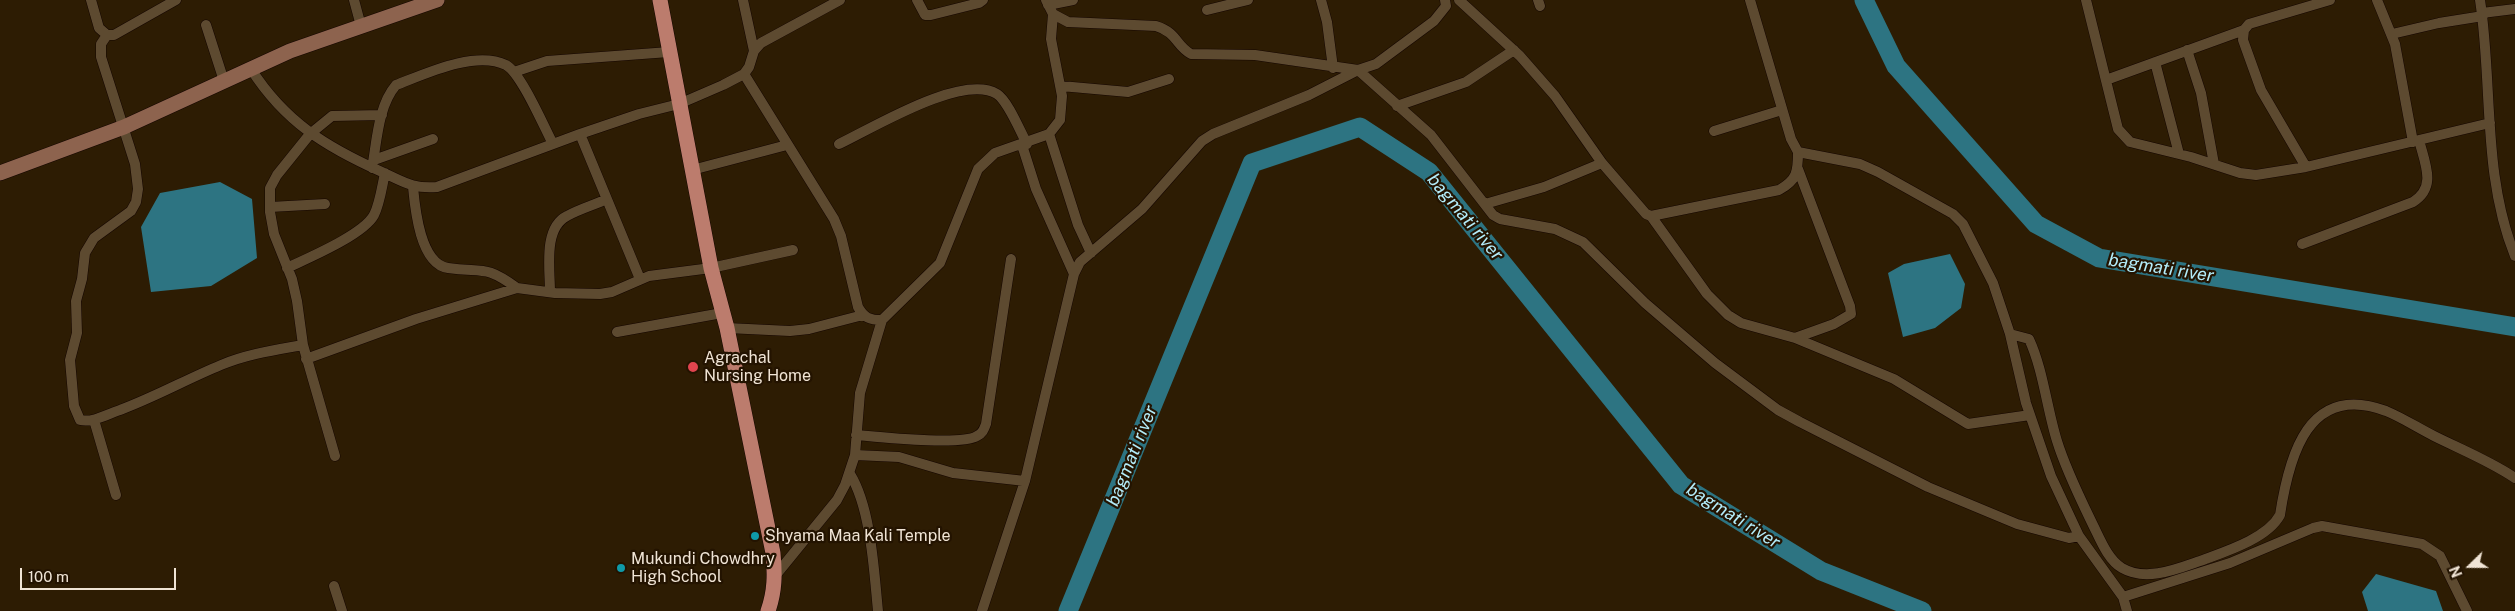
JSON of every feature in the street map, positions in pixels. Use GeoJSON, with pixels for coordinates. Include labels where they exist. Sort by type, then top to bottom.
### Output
{"type":"FeatureCollection","features":[{"type":"Feature","properties":{"kind":"main road"},"geometry":{"type":"LineString","coordinates":[[660,0],[711,268],[727,328],[765,508],[775,576],[773,595],[768,611]]}},
{"type":"Feature","properties":{"kind":"street"},"geometry":{"type":"LineString","coordinates":[[90,0],[99,28],[107,35],[114,35],[176,0]]}},
{"type":"Feature","properties":{"kind":"street"},"geometry":{"type":"LineString","coordinates":[[354,0],[361,26]]}},
{"type":"Feature","properties":{"kind":"street"},"geometry":{"type":"LineString","coordinates":[[0,173],[124,127],[290,51],[437,0]]}},
{"type":"Feature","properties":{"kind":"street"},"geometry":{"type":"LineString","coordinates":[[743,0],[754,51]]}},
{"type":"Feature","properties":{"kind":"street"},"geometry":{"type":"LineString","coordinates":[[251,68],[264,88],[310,134],[373,164],[385,173],[413,187],[437,186],[639,114],[679,104],[744,74],[749,67],[754,51],[760,44],[840,0]]}},
{"type":"Feature","properties":{"kind":"street"},"geometry":{"type":"LineString","coordinates":[[917,0],[920,9],[925,15],[979,3],[983,0]]}},
{"type":"Feature","properties":{"kind":"street"},"geometry":{"type":"LineString","coordinates":[[1049,7],[1073,0]]}},
{"type":"Feature","properties":{"kind":"street"},"geometry":{"type":"LineString","coordinates":[[1206,10],[1248,0]]}},
{"type":"Feature","properties":{"kind":"street"},"geometry":{"type":"LineString","coordinates":[[1321,0],[1327,22],[1334,68]]}},
{"type":"Feature","properties":{"kind":"street"},"geometry":{"type":"LineString","coordinates":[[1460,0],[1514,50],[1555,96],[1602,163],[1646,214],[1652,216],[1779,190],[1795,179],[1798,169],[1798,152],[1791,139],[1750,0]]}},
{"type":"Feature","properties":{"kind":"street"},"geometry":{"type":"LineString","coordinates":[[2086,0],[2118,129],[2124,138],[2130,142],[2179,154],[2240,173],[2256,174],[2306,167],[2490,123]]}},
{"type":"Feature","properties":{"kind":"street"},"geometry":{"type":"LineString","coordinates":[[2106,80],[2244,30],[2249,24],[2330,0]]}},
{"type":"Feature","properties":{"kind":"street"},"geometry":{"type":"LineString","coordinates":[[2302,244],[2412,202],[2421,197],[2429,182],[2416,141],[2392,34],[2377,0]]}},
{"type":"Feature","properties":{"kind":"street"},"geometry":{"type":"LineString","coordinates":[[2480,0],[2493,171],[2508,238],[2515,256]]}},
{"type":"Feature","properties":{"kind":"street"},"geometry":{"type":"LineString","coordinates":[[982,611],[1026,481],[1074,274],[1080,262],[1142,209],[1202,140],[1309,95],[1358,70],[1376,64],[1434,21],[1449,2]]}},
{"type":"Feature","properties":{"kind":"street"},"geometry":{"type":"LineString","coordinates":[[1049,7],[1068,22],[1156,26],[1167,29],[1174,34],[1186,51],[1192,54],[1256,55],[1334,68],[1358,70],[1431,135],[1493,215],[1500,219],[1555,229],[1583,242],[1645,303],[1715,363],[1778,410],[1928,487],[2017,524],[2069,538],[2079,536]]}},
{"type":"Feature","properties":{"kind":"street"},"geometry":{"type":"LineString","coordinates":[[775,576],[837,500],[850,474],[855,455],[860,393],[882,320],[940,263],[978,169],[984,161],[995,153],[1049,134],[1060,120],[1061,86],[1051,39],[1049,7]]}},
{"type":"Feature","properties":{"kind":"street"},"geometry":{"type":"LineString","coordinates":[[2392,34],[2515,9]]}},
{"type":"Feature","properties":{"kind":"street"},"geometry":{"type":"LineString","coordinates":[[206,25],[224,81]]}},
{"type":"Feature","properties":{"kind":"street"},"geometry":{"type":"LineString","coordinates":[[2244,30],[2243,40],[2261,90],[2306,167]]}},
{"type":"Feature","properties":{"kind":"street"},"geometry":{"type":"LineString","coordinates":[[107,35],[101,44],[101,56],[135,164],[138,189],[136,202],[131,211],[89,244],[76,301],[79,325],[70,360],[71,389],[76,413],[80,420],[86,422],[94,420],[135,404],[223,364],[254,354],[302,345]]}},
{"type":"Feature","properties":{"kind":"street"},"geometry":{"type":"LineString","coordinates":[[1397,106],[1466,82],[1514,50]]}},
{"type":"Feature","properties":{"kind":"street"},"geometry":{"type":"LineString","coordinates":[[2187,50],[2201,92],[2214,164]]}},
{"type":"Feature","properties":{"kind":"street"},"geometry":{"type":"LineString","coordinates":[[514,72],[547,61],[670,52]]}},
{"type":"Feature","properties":{"kind":"street"},"geometry":{"type":"LineString","coordinates":[[373,164],[382,116],[389,93],[396,85],[451,64],[466,61],[506,65],[514,72],[553,144]]}},
{"type":"Feature","properties":{"kind":"street"},"geometry":{"type":"LineString","coordinates":[[2155,62],[2179,154]]}},
{"type":"Feature","properties":{"kind":"street"},"geometry":{"type":"LineString","coordinates":[[744,74],[834,219],[841,236],[858,307],[863,315],[871,320],[882,320]]}},
{"type":"Feature","properties":{"kind":"street"},"geometry":{"type":"LineString","coordinates":[[1061,86],[1128,92],[1169,79]]}},
{"type":"Feature","properties":{"kind":"street"},"geometry":{"type":"LineString","coordinates":[[839,144],[941,95],[966,89],[988,91],[1003,100],[1024,144],[1036,189],[1074,274]]}},
{"type":"Feature","properties":{"kind":"street"},"geometry":{"type":"LineString","coordinates":[[1714,132],[1782,110]]}},
{"type":"Feature","properties":{"kind":"street"},"geometry":{"type":"LineString","coordinates":[[335,456],[302,345],[297,301],[274,234],[270,207],[270,188],[277,175],[310,134],[325,121],[337,114],[382,116]]}},
{"type":"Feature","properties":{"kind":"street"},"geometry":{"type":"LineString","coordinates":[[580,134],[640,279]]}},
{"type":"Feature","properties":{"kind":"street"},"geometry":{"type":"LineString","coordinates":[[1049,134],[1078,225],[1091,253]]}},
{"type":"Feature","properties":{"kind":"street"},"geometry":{"type":"LineString","coordinates":[[373,164],[433,139]]}},
{"type":"Feature","properties":{"kind":"street"},"geometry":{"type":"LineString","coordinates":[[692,170],[787,145]]}},
{"type":"Feature","properties":{"kind":"street"},"geometry":{"type":"LineString","coordinates":[[1798,152],[1860,164],[1953,214],[1963,224],[1993,283],[2010,334],[2030,414],[2051,476],[2079,536],[2123,597],[2127,611]]}},
{"type":"Feature","properties":{"kind":"street"},"geometry":{"type":"LineString","coordinates":[[1485,204],[1544,187],[1602,163]]}},
{"type":"Feature","properties":{"kind":"street"},"geometry":{"type":"LineString","coordinates":[[1795,338],[1834,324],[1851,314],[1850,306],[1798,169]]}},
{"type":"Feature","properties":{"kind":"street"},"geometry":{"type":"LineString","coordinates":[[287,268],[332,247],[368,222],[374,214],[385,173]]}},
{"type":"Feature","properties":{"kind":"street"},"geometry":{"type":"LineString","coordinates":[[413,187],[417,224],[425,246],[439,264],[446,268],[490,271],[517,288]]}},
{"type":"Feature","properties":{"kind":"street"},"geometry":{"type":"LineString","coordinates":[[550,292],[553,228],[566,216],[607,199]]}},
{"type":"Feature","properties":{"kind":"street"},"geometry":{"type":"LineString","coordinates":[[270,207],[325,204]]}},
{"type":"Feature","properties":{"kind":"street"},"geometry":{"type":"LineString","coordinates":[[1652,216],[1707,294],[1728,315],[1741,323],[1795,338],[1894,379],[1968,424],[2030,414]]}},
{"type":"Feature","properties":{"kind":"street"},"geometry":{"type":"LineString","coordinates":[[306,359],[416,319],[517,288],[550,292],[600,294],[612,292],[640,279],[665,273],[711,268],[793,250]]}},
{"type":"Feature","properties":{"kind":"street"},"geometry":{"type":"LineString","coordinates":[[856,435],[911,439],[969,440],[983,431],[986,424],[1011,259]]}},
{"type":"Feature","properties":{"kind":"street"},"geometry":{"type":"LineString","coordinates":[[617,332],[722,313]]}},
{"type":"Feature","properties":{"kind":"street"},"geometry":{"type":"LineString","coordinates":[[727,328],[800,330],[863,315]]}},
{"type":"Feature","properties":{"kind":"street"},"geometry":{"type":"LineString","coordinates":[[2010,334],[2029,339],[2057,443],[2072,480],[2108,554],[2122,568],[2132,572],[2144,574],[2161,573],[2187,566],[2221,554],[2264,533],[2276,523],[2280,515],[2293,455],[2304,434],[2313,421],[2335,408],[2351,406],[2387,412],[2515,478]]}},
{"type":"Feature","properties":{"kind":"street"},"geometry":{"type":"LineString","coordinates":[[94,420],[116,495]]}},
{"type":"Feature","properties":{"kind":"street"},"geometry":{"type":"LineString","coordinates":[[855,455],[899,457],[953,473],[1026,481]]}},
{"type":"Feature","properties":{"kind":"street"},"geometry":{"type":"LineString","coordinates":[[850,474],[861,492],[874,567],[878,611]]}},
{"type":"Feature","properties":{"kind":"street"},"geometry":{"type":"LineString","coordinates":[[2123,597],[2230,563],[2313,528],[2330,526],[2422,544],[2433,549],[2440,556],[2468,611]]}},
{"type":"Feature","properties":{"kind":"street"},"geometry":{"type":"LineString","coordinates":[[334,586],[342,611]]}},
{"type":"Feature","properties":{"kind":"water"},"geometry":{"type":"Polygon","coordinates":[[[220,182],[252,199],[257,258],[211,286],[151,292],[141,227],[160,193],[220,182]]]}},
{"type":"Feature","properties":{"kind":"water"},"geometry":{"type":"Polygon","coordinates":[[[1950,254],[1965,284],[1961,308],[1935,328],[1903,337],[1888,273],[1904,264],[1950,254]]]}},
{"type":"Feature","properties":{"kind":"water"},"geometry":{"type":"Polygon","coordinates":[[[2376,574],[2436,591],[2443,611],[2368,611],[2362,592],[2376,574]]]}},
{"type":"Feature","properties":{"kind":"waterway","name":"bagmati river"},"geometry":{"type":"LineString","coordinates":[[1864,0],[1896,66],[2036,224],[2099,258],[2515,327]]}},
{"type":"Feature","properties":{"kind":"waterway","name":"bagmati river"},"geometry":{"type":"LineString","coordinates":[[1068,611],[1252,163],[1360,127],[1429,172],[1681,485],[1821,571],[1922,611]]}},
{"type":"Feature","properties":{"kind":"place","name":"Agrachal Nursing Home"},"geometry":{"type":"Point","coordinates":[693,367]}},
{"type":"Feature","properties":{"kind":"place","name":"Shyama Maa Kali Temple"},"geometry":{"type":"Point","coordinates":[755,536]}},
{"type":"Feature","properties":{"kind":"place","name":"Mukundi Chowdhry High School"},"geometry":{"type":"Point","coordinates":[621,568]}}]}
